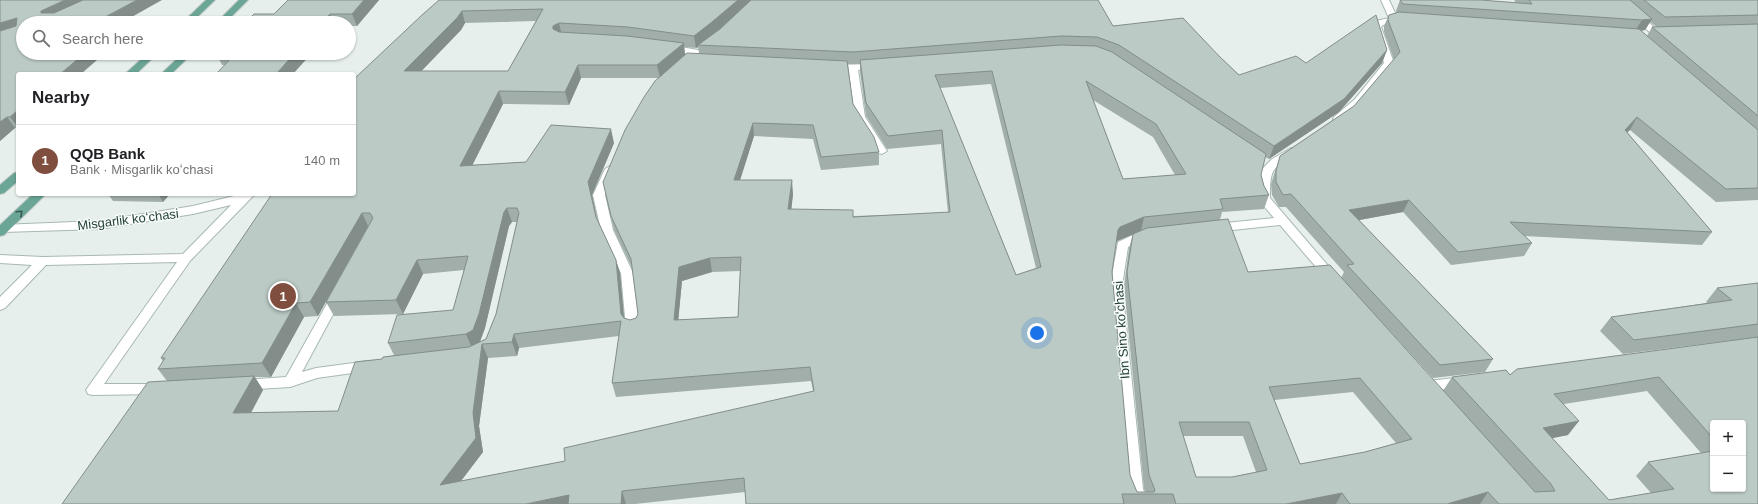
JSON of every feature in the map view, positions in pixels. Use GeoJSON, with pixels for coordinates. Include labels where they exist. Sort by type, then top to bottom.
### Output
{"type":"FeatureCollection","features":[{"type":"Feature","properties":{"kind":"main road"},"geometry":{"type":"LineString","coordinates":[[194,16],[211,0]]}},
{"type":"Feature","properties":{"kind":"main road"},"geometry":{"type":"LineString","coordinates":[[227,16],[244,0]]}},
{"type":"Feature","properties":{"kind":"main road"},"geometry":{"type":"LineString","coordinates":[[132,72],[145,60]]}},
{"type":"Feature","properties":{"kind":"main road"},"geometry":{"type":"LineString","coordinates":[[168,72],[181,60]]}},
{"type":"Feature","properties":{"kind":"main road"},"geometry":{"type":"LineString","coordinates":[[0,191],[16,177]]}},
{"type":"Feature","properties":{"kind":"main road"},"geometry":{"type":"LineString","coordinates":[[2,230],[38,196]]}},
{"type":"Feature","properties":{"kind":"street"},"geometry":{"type":"LineString","coordinates":[[1386,0],[1394,19]]}},
{"type":"Feature","properties":{"kind":"street"},"geometry":{"type":"LineString","coordinates":[[1616,0],[1660,33],[1642,35]]}},
{"type":"Feature","properties":{"kind":"street"},"geometry":{"type":"LineString","coordinates":[[1331,124],[1344,115],[1389,63],[1388,53],[1378,35],[1376,27],[1379,23],[1394,19],[1410,20]]}},
{"type":"Feature","properties":{"kind":"street"},"geometry":{"type":"LineString","coordinates":[[664,47],[695,60],[708,46]]}},
{"type":"Feature","properties":{"kind":"street"},"geometry":{"type":"LineString","coordinates":[[821,67],[853,68],[883,66]]}},
{"type":"Feature","properties":{"kind":"street"},"geometry":{"type":"LineString","coordinates":[[853,68],[860,117],[882,151]]}},
{"type":"Feature","properties":{"kind":"street"},"geometry":{"type":"LineString","coordinates":[[1300,145],[1265,164],[1264,199],[1281,221],[1339,286]]}},
{"type":"Feature","properties":{"kind":"street"},"geometry":{"type":"LineString","coordinates":[[613,162],[599,196],[606,230],[627,273],[633,328]]}},
{"type":"Feature","properties":{"kind":"street"},"geometry":{"type":"LineString","coordinates":[[171,389],[93,390],[186,258],[247,196]]}},
{"type":"Feature","properties":{"kind":"street","name":"Misgarlik koʻchasi"},"geometry":{"type":"LineString","coordinates":[[2,230],[100,225],[193,210],[247,196]]}},
{"type":"Feature","properties":{"kind":"street"},"geometry":{"type":"LineString","coordinates":[[1203,229],[1281,221]]}},
{"type":"Feature","properties":{"kind":"street","name":"Ibn Sino koʻchasi"},"geometry":{"type":"LineString","coordinates":[[1141,504],[1135,490],[1116,286],[1122,244],[1141,236],[1156,234]]}},
{"type":"Feature","properties":{"kind":"street"},"geometry":{"type":"LineString","coordinates":[[0,260],[43,261],[186,258]]}},
{"type":"Feature","properties":{"kind":"street"},"geometry":{"type":"LineString","coordinates":[[0,305],[43,261]]}},
{"type":"Feature","properties":{"kind":"street"},"geometry":{"type":"LineString","coordinates":[[290,382],[342,286]]}},
{"type":"Feature","properties":{"kind":"street"},"geometry":{"type":"LineString","coordinates":[[234,386],[290,382],[316,373],[384,364]]}},
{"type":"Feature","properties":{"kind":"street"},"geometry":{"type":"LineString","coordinates":[[1439,398],[1426,383],[1475,380]]}},
{"type":"Feature","properties":{"kind":"building"},"geometry":{"type":"Polygon","coordinates":[[[0,0],[65,0],[41,11],[41,13],[54,13],[83,0],[137,0],[107,16],[16,16],[16,18],[0,23],[0,0]]]}},
{"type":"Feature","properties":{"kind":"building"},"geometry":{"type":"Polygon","coordinates":[[[288,0],[364,0],[352,14],[330,14],[328,16],[252,16],[254,14],[274,14],[288,0]]]}},
{"type":"Feature","properties":{"kind":"building"},"geometry":{"type":"Polygon","coordinates":[[[439,0],[738,0],[694,36],[628,27],[559,23],[553,26],[553,29],[559,32],[627,36],[684,43],[657,65],[578,65],[565,92],[499,91],[460,166],[526,162],[551,125],[611,129],[588,182],[596,217],[616,260],[621,314],[624,318],[630,320],[636,318],[638,314],[631,259],[611,216],[603,182],[625,130],[644,97],[655,81],[687,53],[847,61],[853,104],[874,137],[879,152],[821,157],[813,125],[753,123],[734,180],[792,180],[788,209],[853,210],[853,217],[950,212],[942,130],[888,136],[866,103],[860,60],[1061,45],[1096,46],[1112,52],[1266,154],[1261,175],[1264,186],[1269,195],[1220,199],[1223,209],[1144,217],[1120,227],[1118,230],[1112,272],[1130,475],[1137,492],[1154,492],[1155,490],[1149,475],[1127,272],[1133,234],[1147,228],[1228,219],[1248,272],[1330,265],[1535,492],[1555,491],[1551,484],[1452,377],[1506,370],[1510,375],[1517,369],[1758,337],[1758,504],[1499,504],[1488,492],[1447,504],[1350,504],[1342,493],[1286,504],[1176,504],[1173,494],[1122,494],[1124,504],[746,504],[744,478],[622,491],[621,504],[568,504],[569,495],[526,504],[62,504],[148,382],[254,376],[233,413],[338,411],[355,362],[382,359],[383,357],[469,347],[486,339],[496,314],[519,213],[517,208],[507,208],[504,212],[479,314],[473,330],[466,334],[388,343],[397,315],[453,310],[468,256],[417,260],[396,300],[326,302],[373,218],[370,213],[362,213],[310,302],[296,303],[262,363],[158,369],[165,358],[161,358],[271,196],[356,196],[356,77],[439,0]],[[543,9],[462,11],[457,18],[404,71],[508,71],[543,9]],[[992,71],[935,75],[1016,275],[1041,267],[992,71]],[[1086,81],[1123,179],[1186,174],[1156,124],[1086,81]],[[741,257],[710,258],[679,267],[674,320],[738,317],[741,257]],[[621,321],[514,334],[512,342],[482,344],[473,413],[476,438],[440,485],[565,461],[564,448],[814,391],[810,367],[612,383],[621,321]],[[1659,377],[1554,394],[1579,421],[1543,428],[1609,500],[1674,489],[1648,462],[1710,452],[1710,492],[1746,492],[1746,420],[1710,420],[1710,435],[1659,377]],[[1360,378],[1269,387],[1300,464],[1365,452],[1412,439],[1360,378]],[[1179,422],[1196,477],[1232,477],[1267,470],[1249,422],[1179,422]]]}},
{"type":"Feature","properties":{"kind":"building"},"geometry":{"type":"Polygon","coordinates":[[[751,0],[1098,0],[1113,26],[1183,18],[1239,75],[1296,56],[1306,63],[1376,15],[1387,50],[1344,99],[1274,146],[1119,45],[1097,37],[1061,36],[853,52],[698,45],[720,29],[751,0]]]}},
{"type":"Feature","properties":{"kind":"building"},"geometry":{"type":"Polygon","coordinates":[[[1400,0],[1481,0],[1532,4],[1529,0],[1630,0],[1652,19],[1642,20],[1403,4],[1400,0]]]}},
{"type":"Feature","properties":{"kind":"building"},"geometry":{"type":"Polygon","coordinates":[[[1644,0],[1758,0],[1758,15],[1665,17],[1644,0]]]}},
{"type":"Feature","properties":{"kind":"building"},"geometry":{"type":"Polygon","coordinates":[[[1399,12],[1639,29],[1758,130],[1758,188],[1726,189],[1637,117],[1625,130],[1712,232],[1510,222],[1532,243],[1458,252],[1409,200],[1349,210],[1493,359],[1440,365],[1347,265],[1354,264],[1291,194],[1283,195],[1276,182],[1276,171],[1280,156],[1354,106],[1400,52],[1388,20],[1389,15],[1399,12]]]}},
{"type":"Feature","properties":{"kind":"building"},"geometry":{"type":"Polygon","coordinates":[[[1758,24],[1758,116],[1652,27],[1758,24]]]}},
{"type":"Feature","properties":{"kind":"building"},"geometry":{"type":"Polygon","coordinates":[[[16,26],[16,60],[77,60],[62,72],[16,72],[16,112],[0,122],[0,31],[16,26]]]}},
{"type":"Feature","properties":{"kind":"building"},"geometry":{"type":"Polygon","coordinates":[[[229,60],[289,60],[278,72],[218,72],[229,60]]]}},
{"type":"Feature","properties":{"kind":"building"},"geometry":{"type":"Polygon","coordinates":[[[1758,283],[1758,324],[1634,340],[1611,317],[1732,300],[1717,288],[1758,283]]]}},
{"type":"Feature","properties":{"kind":"place","name":"QQB Bank"},"geometry":{"type":"Point","coordinates":[283,296]}}]}
